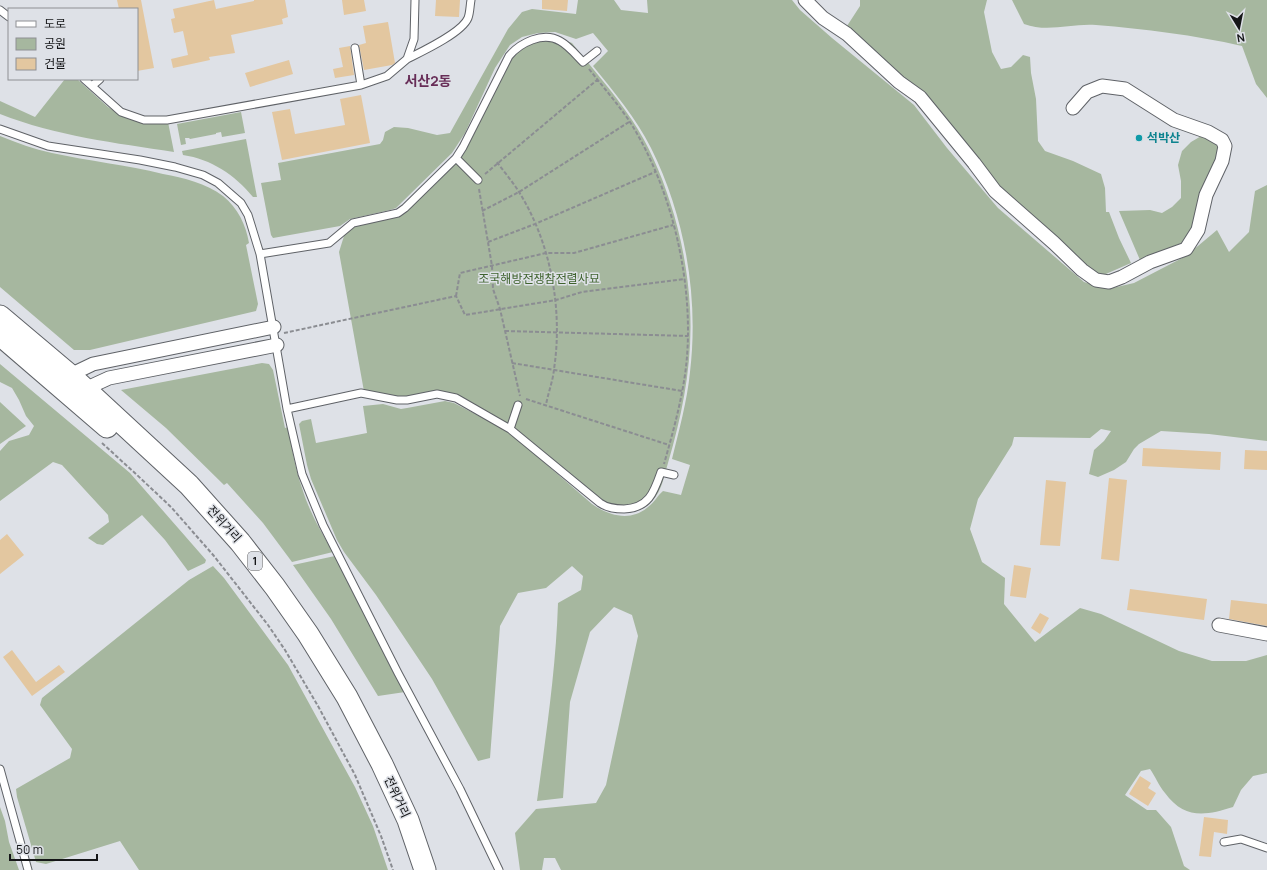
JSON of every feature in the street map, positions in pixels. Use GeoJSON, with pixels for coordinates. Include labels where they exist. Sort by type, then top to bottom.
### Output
{"type":"FeatureCollection","features":[{"type":"Feature","properties":{"kind":"main road","name":"전위거리"},"geometry":{"type":"LineString","coordinates":[[0,316],[78,382],[189,485],[240,542],[275,587],[308,634],[347,698],[378,757],[408,820],[425,870]]}},
{"type":"Feature","properties":{"kind":"main road","name":"전위거리"},"geometry":{"type":"LineString","coordinates":[[0,335],[109,429],[181,496],[229,549],[265,594],[297,640],[335,704],[369,767],[396,824],[410,870]]}},
{"type":"Feature","properties":{"kind":"street"},"geometry":{"type":"LineString","coordinates":[[805,0],[807,4],[823,18],[847,34],[899,82],[920,97],[995,191],[1016,212],[1054,243],[1082,270],[1096,280],[1109,282],[1122,277],[1150,262],[1186,249],[1198,230],[1206,196],[1222,161],[1225,146],[1222,140],[1208,132],[1174,120],[1125,89],[1102,86],[1087,92],[1073,108]]}},
{"type":"Feature","properties":{"kind":"street"},"geometry":{"type":"LineString","coordinates":[[78,382],[109,378],[275,336]]}},
{"type":"Feature","properties":{"kind":"street"},"geometry":{"type":"LineString","coordinates":[[78,382],[94,364],[275,336]]}},
{"type":"Feature","properties":{"kind":"street"},"geometry":{"type":"LineString","coordinates":[[1219,625],[1267,634]]}},
{"type":"Feature","properties":{"kind":"lane"},"geometry":{"type":"LineString","coordinates":[[407,59],[414,39],[415,0]]}},
{"type":"Feature","properties":{"kind":"lane"},"geometry":{"type":"LineString","coordinates":[[85,80],[121,112],[144,120],[167,120],[362,85],[387,76],[407,59],[435,45],[459,28],[468,19],[471,0]]}},
{"type":"Feature","properties":{"kind":"lane"},"geometry":{"type":"LineString","coordinates":[[0,10],[8,16]]}},
{"type":"Feature","properties":{"kind":"lane"},"geometry":{"type":"LineString","coordinates":[[260,254],[329,243],[354,223],[398,213],[405,208],[456,158],[504,65],[514,50],[522,44],[534,39],[550,38],[559,40],[583,62],[597,51]]}},
{"type":"Feature","properties":{"kind":"lane"},"geometry":{"type":"LineString","coordinates":[[355,48],[362,85]]}},
{"type":"Feature","properties":{"kind":"lane"},"geometry":{"type":"LineString","coordinates":[[92,86],[99,80]]}},
{"type":"Feature","properties":{"kind":"lane"},"geometry":{"type":"LineString","coordinates":[[0,130],[48,146],[140,160],[203,175],[218,183],[241,203],[248,215],[260,254],[287,409],[302,474],[323,525],[398,673],[460,789],[499,870]]}},
{"type":"Feature","properties":{"kind":"lane"},"geometry":{"type":"LineString","coordinates":[[456,158],[478,180]]}},
{"type":"Feature","properties":{"kind":"lane"},"geometry":{"type":"LineString","coordinates":[[287,409],[361,393],[397,400],[407,400],[437,394],[456,398],[510,429],[600,503],[610,508],[628,509],[643,504],[649,499],[655,490],[661,472],[674,475]]}},
{"type":"Feature","properties":{"kind":"lane"},"geometry":{"type":"LineString","coordinates":[[510,429],[518,405]]}},
{"type":"Feature","properties":{"kind":"lane"},"geometry":{"type":"LineString","coordinates":[[0,769],[28,870]]}},
{"type":"Feature","properties":{"kind":"lane"},"geometry":{"type":"LineString","coordinates":[[1224,842],[1241,839],[1267,848]]}},
{"type":"Feature","properties":{"kind":"path"},"geometry":{"type":"LineString","coordinates":[[583,62],[629,122],[644,148],[666,201],[680,251],[687,306],[688,336],[686,366],[682,391],[661,472]]}},
{"type":"Feature","properties":{"kind":"path"},"geometry":{"type":"LineString","coordinates":[[518,405],[520,397],[500,308],[493,289],[492,266],[478,180],[497,162],[597,80]]}},
{"type":"Feature","properties":{"kind":"path"},"geometry":{"type":"LineString","coordinates":[[482,211],[519,192],[622,128],[629,122]]}},
{"type":"Feature","properties":{"kind":"path"},"geometry":{"type":"LineString","coordinates":[[497,162],[519,192],[535,224],[546,253],[556,300],[557,333],[554,370],[546,405]]}},
{"type":"Feature","properties":{"kind":"path"},"geometry":{"type":"LineString","coordinates":[[488,242],[535,224],[655,172]]}},
{"type":"Feature","properties":{"kind":"path"},"geometry":{"type":"LineString","coordinates":[[673,226],[574,253],[546,253],[460,273],[456,296],[465,315],[500,308],[556,300],[582,292],[684,279]]}},
{"type":"Feature","properties":{"kind":"path"},"geometry":{"type":"LineString","coordinates":[[275,336],[456,296]]}},
{"type":"Feature","properties":{"kind":"path"},"geometry":{"type":"LineString","coordinates":[[505,331],[688,336]]}},
{"type":"Feature","properties":{"kind":"path"},"geometry":{"type":"LineString","coordinates":[[512,363],[682,391]]}},
{"type":"Feature","properties":{"kind":"path"},"geometry":{"type":"LineString","coordinates":[[520,397],[669,445]]}},
{"type":"Feature","properties":{"kind":"path"},"geometry":{"type":"LineString","coordinates":[[98,439],[171,508],[214,556],[268,625],[285,650],[355,775],[371,809],[393,870]]}},
{"type":"Feature","properties":{"kind":"green space"},"geometry":{"type":"Polygon","coordinates":[[[578,0],[614,0],[621,10],[648,13],[647,0],[792,0],[800,10],[832,38],[914,105],[947,148],[998,208],[1084,282],[1108,289],[1134,283],[1186,256],[1217,230],[1229,252],[1249,232],[1255,191],[1267,185],[1267,441],[1209,434],[1161,431],[1139,444],[1126,462],[1114,470],[1098,477],[1089,474],[1094,450],[1104,441],[1111,431],[1101,429],[1090,438],[1014,437],[1012,445],[978,499],[970,529],[982,562],[1005,578],[1004,604],[1035,642],[1080,608],[1101,614],[1179,651],[1212,661],[1246,661],[1267,655],[1267,773],[1253,776],[1241,790],[1233,807],[1204,813],[1187,811],[1172,801],[1150,769],[1141,771],[1125,795],[1147,810],[1156,810],[1171,827],[1184,866],[1190,870],[561,870],[555,858],[544,858],[542,870],[520,870],[515,833],[536,809],[596,803],[606,785],[638,636],[632,615],[614,607],[590,632],[570,702],[563,798],[537,801],[553,677],[558,603],[581,590],[583,576],[572,566],[546,588],[518,593],[500,626],[490,758],[478,761],[432,679],[337,540],[311,479],[299,424],[302,421],[311,419],[316,443],[367,433],[363,406],[383,404],[401,409],[445,401],[454,403],[508,431],[592,504],[606,512],[620,516],[634,515],[650,505],[663,491],[681,495],[690,465],[672,459],[689,383],[692,344],[691,286],[681,229],[663,174],[639,126],[593,66],[608,51],[593,33],[576,39],[555,32],[538,33],[522,37],[510,45],[495,68],[465,133],[452,153],[396,208],[350,219],[340,226],[273,238],[271,235],[261,183],[281,180],[278,163],[380,144],[383,140],[385,132],[394,127],[408,128],[437,135],[450,133],[508,29],[522,12],[532,9],[576,14],[578,0]]]}},
{"type":"Feature","properties":{"kind":"green space"},"geometry":{"type":"Polygon","coordinates":[[[860,0],[987,0],[984,12],[992,52],[1001,69],[1011,67],[1023,55],[1030,57],[1031,73],[1036,99],[1038,141],[1045,151],[1073,161],[1101,174],[1105,188],[1106,212],[1109,212],[1131,263],[1099,277],[1054,238],[992,178],[907,81],[847,26],[860,6],[860,0]]]}},
{"type":"Feature","properties":{"kind":"green space"},"geometry":{"type":"Polygon","coordinates":[[[1012,0],[1267,0],[1267,98],[1256,84],[1242,46],[1188,36],[1096,25],[1051,28],[1033,27],[1024,24],[1012,0]]]}},
{"type":"Feature","properties":{"kind":"green space","name":"조국해방전쟁참전렬사묘"},"geometry":{"type":"Polygon","coordinates":[[[533,37],[562,39],[572,43],[625,110],[649,149],[663,180],[681,241],[688,281],[691,328],[686,386],[678,425],[660,488],[655,497],[647,506],[634,511],[615,512],[601,508],[509,430],[456,400],[438,396],[396,404],[365,397],[339,252],[344,236],[351,222],[398,210],[454,156],[508,54],[513,48],[525,40],[533,37]]]}},
{"type":"Feature","properties":{"kind":"green space"},"geometry":{"type":"Polygon","coordinates":[[[64,80],[78,80],[108,107],[119,114],[168,122],[174,152],[86,138],[21,122],[0,114],[0,101],[35,117],[64,80]]]}},
{"type":"Feature","properties":{"kind":"green space"},"geometry":{"type":"Polygon","coordinates":[[[241,112],[245,133],[222,137],[221,132],[190,139],[185,138],[186,144],[181,145],[177,124],[241,112]]]}},
{"type":"Feature","properties":{"kind":"green space"},"geometry":{"type":"Polygon","coordinates":[[[1203,135],[1217,144],[1220,153],[1206,179],[1200,198],[1194,229],[1184,242],[1140,260],[1119,211],[1150,210],[1162,213],[1172,207],[1181,198],[1181,181],[1178,165],[1182,151],[1191,142],[1203,135]]]}},
{"type":"Feature","properties":{"kind":"green space"},"geometry":{"type":"Polygon","coordinates":[[[0,136],[26,146],[52,153],[187,179],[216,191],[223,196],[237,211],[246,230],[249,243],[246,245],[258,304],[256,311],[90,350],[74,350],[0,287],[0,136]]]}},
{"type":"Feature","properties":{"kind":"green space"},"geometry":{"type":"Polygon","coordinates":[[[246,139],[257,197],[253,197],[246,189],[222,169],[203,160],[183,155],[182,151],[246,139]]]}},
{"type":"Feature","properties":{"kind":"green space"},"geometry":{"type":"Polygon","coordinates":[[[262,363],[269,364],[273,370],[285,428],[288,427],[302,488],[312,513],[333,552],[292,562],[263,523],[227,483],[224,485],[166,428],[121,390],[262,363]]]}},
{"type":"Feature","properties":{"kind":"green space"},"geometry":{"type":"Polygon","coordinates":[[[0,364],[130,473],[206,560],[205,563],[188,571],[165,540],[142,515],[103,545],[97,544],[88,538],[109,522],[108,515],[62,465],[53,462],[0,501],[0,451],[9,441],[29,435],[34,426],[26,416],[12,388],[0,382],[0,364]]]}},
{"type":"Feature","properties":{"kind":"green space"},"geometry":{"type":"Polygon","coordinates":[[[0,402],[26,426],[0,444],[0,402]]]}},
{"type":"Feature","properties":{"kind":"green space"},"geometry":{"type":"Polygon","coordinates":[[[335,556],[405,692],[378,696],[331,619],[293,565],[335,556]]]}},
{"type":"Feature","properties":{"kind":"green space"},"geometry":{"type":"Polygon","coordinates":[[[213,566],[224,578],[288,665],[355,787],[373,826],[388,870],[139,870],[120,841],[46,864],[36,862],[16,789],[70,758],[72,749],[40,705],[42,698],[189,580],[213,566]]]}},
{"type":"Feature","properties":{"kind":"green space"},"geometry":{"type":"Polygon","coordinates":[[[0,807],[5,821],[9,842],[19,870],[0,870],[0,807]]]}},
{"type":"Feature","properties":{"kind":"building"},"geometry":{"type":"Polygon","coordinates":[[[117,0],[141,0],[154,68],[138,71],[138,8],[119,8],[117,0]]]}},
{"type":"Feature","properties":{"kind":"building"},"geometry":{"type":"Polygon","coordinates":[[[214,0],[216,9],[254,0],[285,0],[288,17],[282,19],[283,24],[231,35],[235,53],[209,57],[210,60],[173,68],[171,59],[188,55],[183,31],[174,33],[171,19],[175,18],[173,9],[214,0]]]}},
{"type":"Feature","properties":{"kind":"building"},"geometry":{"type":"Polygon","coordinates":[[[342,0],[364,0],[366,11],[344,15],[342,0]]]}},
{"type":"Feature","properties":{"kind":"building"},"geometry":{"type":"Polygon","coordinates":[[[436,0],[460,0],[459,17],[435,16],[436,0]]]}},
{"type":"Feature","properties":{"kind":"building"},"geometry":{"type":"Polygon","coordinates":[[[542,0],[568,0],[567,11],[542,9],[542,0]]]}},
{"type":"Feature","properties":{"kind":"building"},"geometry":{"type":"Polygon","coordinates":[[[388,22],[395,63],[392,65],[364,70],[359,45],[366,43],[363,26],[388,22]]]}},
{"type":"Feature","properties":{"kind":"building"},"geometry":{"type":"Polygon","coordinates":[[[350,46],[354,75],[335,78],[333,69],[343,67],[339,48],[350,46]]]}},
{"type":"Feature","properties":{"kind":"building"},"geometry":{"type":"Polygon","coordinates":[[[289,60],[293,74],[250,87],[245,73],[289,60]]]}},
{"type":"Feature","properties":{"kind":"building"},"geometry":{"type":"Polygon","coordinates":[[[361,95],[370,143],[282,160],[272,112],[290,109],[295,134],[345,125],[340,99],[361,95]]]}},
{"type":"Feature","properties":{"kind":"building"},"geometry":{"type":"Polygon","coordinates":[[[1143,448],[1221,452],[1220,470],[1142,466],[1143,448]]]}},
{"type":"Feature","properties":{"kind":"building"},"geometry":{"type":"Polygon","coordinates":[[[1245,450],[1267,451],[1267,470],[1244,469],[1245,450]]]}},
{"type":"Feature","properties":{"kind":"building"},"geometry":{"type":"Polygon","coordinates":[[[1109,478],[1127,480],[1119,561],[1101,559],[1109,478]]]}},
{"type":"Feature","properties":{"kind":"building"},"geometry":{"type":"Polygon","coordinates":[[[1046,480],[1066,482],[1060,546],[1040,545],[1046,480]]]}},
{"type":"Feature","properties":{"kind":"building"},"geometry":{"type":"Polygon","coordinates":[[[7,534],[24,555],[0,574],[0,540],[7,534]]]}},
{"type":"Feature","properties":{"kind":"building"},"geometry":{"type":"Polygon","coordinates":[[[1014,565],[1031,568],[1026,598],[1010,596],[1014,565]]]}},
{"type":"Feature","properties":{"kind":"building"},"geometry":{"type":"Polygon","coordinates":[[[1130,589],[1207,599],[1204,620],[1127,610],[1130,589]]]}},
{"type":"Feature","properties":{"kind":"building"},"geometry":{"type":"Polygon","coordinates":[[[1231,600],[1267,604],[1267,626],[1229,619],[1231,600]]]}},
{"type":"Feature","properties":{"kind":"building"},"geometry":{"type":"Polygon","coordinates":[[[1040,613],[1049,618],[1040,634],[1031,628],[1040,613]]]}},
{"type":"Feature","properties":{"kind":"building"},"geometry":{"type":"Polygon","coordinates":[[[12,650],[36,682],[59,665],[65,672],[32,696],[3,657],[12,650]]]}},
{"type":"Feature","properties":{"kind":"building"},"geometry":{"type":"Polygon","coordinates":[[[1140,776],[1151,783],[1148,788],[1156,793],[1148,806],[1129,794],[1140,776]]]}},
{"type":"Feature","properties":{"kind":"building"},"geometry":{"type":"Polygon","coordinates":[[[1204,817],[1228,820],[1227,834],[1214,832],[1211,857],[1199,856],[1204,817]]]}},
{"type":"Feature","properties":{"kind":"place","name":"석박산"},"geometry":{"type":"Point","coordinates":[1139,138]}},
{"type":"Feature","properties":{"kind":"district","name":"서산2동"},"geometry":{"type":"Point","coordinates":[428,81]}}]}
